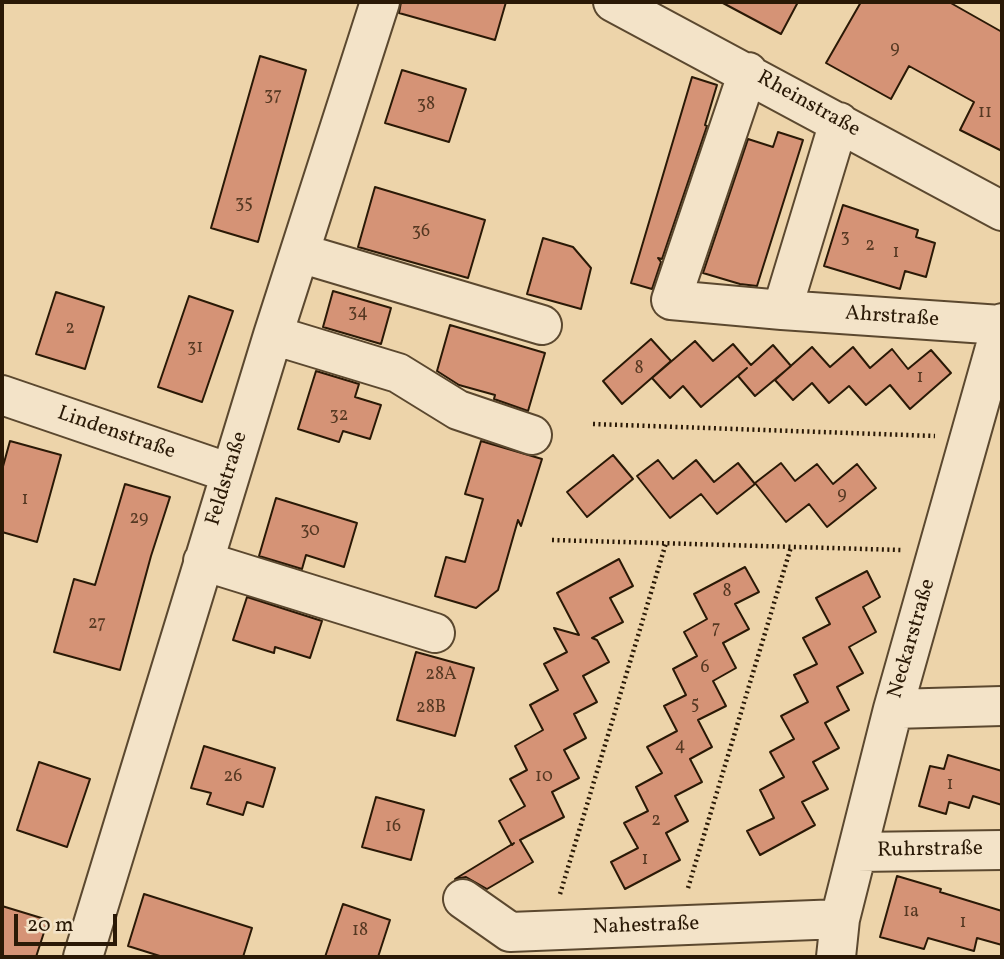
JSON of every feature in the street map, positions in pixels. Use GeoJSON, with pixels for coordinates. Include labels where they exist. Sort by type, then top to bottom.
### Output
{"type":"FeatureCollection","features":[{"type":"Feature","properties":{"kind":"street","name":"Feldstraße"},"geometry":{"type":"LineString","coordinates":[[83,957],[202,561],[380,2]]}},
{"type":"Feature","properties":{"kind":"street","name":"Rheinstraße"},"geometry":{"type":"LineString","coordinates":[[613,2],[748,72],[1002,211]]}},
{"type":"Feature","properties":{"kind":"street","name":"Ahrstraße"},"geometry":{"type":"LineString","coordinates":[[748,72],[671,300],[1002,324]]}},
{"type":"Feature","properties":{"kind":"street"},"geometry":{"type":"LineString","coordinates":[[782,310],[839,122]]}},
{"type":"Feature","properties":{"kind":"street"},"geometry":{"type":"LineString","coordinates":[[300,253],[541,325]]}},
{"type":"Feature","properties":{"kind":"street","name":"Neckarstraße"},"geometry":{"type":"LineString","coordinates":[[836,957],[840,919],[894,709],[1002,324]]}},
{"type":"Feature","properties":{"kind":"street"},"geometry":{"type":"LineString","coordinates":[[273,335],[398,373],[458,410],[532,435]]}},
{"type":"Feature","properties":{"kind":"street","name":"Lindenstraße"},"geometry":{"type":"LineString","coordinates":[[2,395],[230,473]]}},
{"type":"Feature","properties":{"kind":"street"},"geometry":{"type":"LineString","coordinates":[[202,561],[435,634]]}},
{"type":"Feature","properties":{"kind":"street"},"geometry":{"type":"LineString","coordinates":[[894,709],[1002,706]]}},
{"type":"Feature","properties":{"kind":"street","name":"Ruhrstraße"},"geometry":{"type":"LineString","coordinates":[[858,852],[1002,850]]}},
{"type":"Feature","properties":{"kind":"street","name":"Nahestraße"},"geometry":{"type":"LineString","coordinates":[[463,899],[510,932],[840,919]]}},
{"type":"Feature","properties":{"kind":"path"},"geometry":{"type":"LineString","coordinates":[[593,424],[970,437]]}},
{"type":"Feature","properties":{"kind":"path"},"geometry":{"type":"LineString","coordinates":[[552,540],[937,552]]}},
{"type":"Feature","properties":{"kind":"path"},"geometry":{"type":"LineString","coordinates":[[549,931],[666,543]]}},
{"type":"Feature","properties":{"kind":"path"},"geometry":{"type":"LineString","coordinates":[[676,926],[791,547]]}},
{"type":"Feature","properties":{"kind":"building"},"geometry":{"type":"Polygon","coordinates":[[[401,2],[506,2],[495,40],[399,13],[401,2]]]}},
{"type":"Feature","properties":{"kind":"building"},"geometry":{"type":"Polygon","coordinates":[[[721,2],[798,2],[781,34],[721,2]]]}},
{"type":"Feature","properties":{"kind":"building"},"geometry":{"type":"Polygon","coordinates":[[[861,2],[949,2],[1002,32],[1002,151],[960,130],[974,102],[909,66],[891,99],[826,63],[861,2]]]}},
{"type":"Feature","properties":{"kind":"building"},"geometry":{"type":"Polygon","coordinates":[[[260,56],[306,70],[258,242],[211,228],[260,56]]]}},
{"type":"Feature","properties":{"kind":"building"},"geometry":{"type":"Polygon","coordinates":[[[402,70],[466,89],[449,142],[385,123],[402,70]]]}},
{"type":"Feature","properties":{"kind":"building"},"geometry":{"type":"Polygon","coordinates":[[[692,77],[717,85],[705,125],[707,126],[662,259],[658,258],[661,262],[652,289],[631,283],[692,77]]]}},
{"type":"Feature","properties":{"kind":"building"},"geometry":{"type":"Polygon","coordinates":[[[778,132],[803,140],[757,286],[703,273],[748,139],[773,147],[778,132]]]}},
{"type":"Feature","properties":{"kind":"building"},"geometry":{"type":"Polygon","coordinates":[[[375,187],[485,220],[468,278],[358,247],[375,187]]]}},
{"type":"Feature","properties":{"kind":"building"},"geometry":{"type":"Polygon","coordinates":[[[843,205],[918,230],[916,237],[935,243],[926,277],[905,271],[900,289],[824,266],[843,205]]]}},
{"type":"Feature","properties":{"kind":"building"},"geometry":{"type":"Polygon","coordinates":[[[543,238],[573,247],[591,268],[581,309],[527,294],[543,238]]]}},
{"type":"Feature","properties":{"kind":"building"},"geometry":{"type":"Polygon","coordinates":[[[333,291],[391,308],[381,344],[323,327],[333,291]]]}},
{"type":"Feature","properties":{"kind":"building"},"geometry":{"type":"Polygon","coordinates":[[[56,292],[104,307],[85,369],[36,354],[56,292]]]}},
{"type":"Feature","properties":{"kind":"building"},"geometry":{"type":"Polygon","coordinates":[[[189,296],[233,311],[202,402],[158,387],[189,296]]]}},
{"type":"Feature","properties":{"kind":"building"},"geometry":{"type":"Polygon","coordinates":[[[450,325],[545,353],[528,411],[494,399],[495,395],[459,385],[437,371],[450,325]]]}},
{"type":"Feature","properties":{"kind":"building"},"geometry":{"type":"Polygon","coordinates":[[[651,339],[671,361],[622,404],[603,381],[651,339]]]}},
{"type":"Feature","properties":{"kind":"building"},"geometry":{"type":"Polygon","coordinates":[[[695,341],[713,361],[733,344],[751,365],[773,345],[791,366],[755,396],[738,376],[747,368],[701,407],[683,386],[670,398],[652,378],[695,341]]]}},
{"type":"Feature","properties":{"kind":"building"},"geometry":{"type":"Polygon","coordinates":[[[812,347],[830,367],[853,347],[870,368],[892,349],[908,369],[931,350],[951,373],[910,409],[890,385],[866,405],[849,386],[829,403],[812,383],[793,400],[775,380],[812,347]]]}},
{"type":"Feature","properties":{"kind":"building"},"geometry":{"type":"Polygon","coordinates":[[[316,371],[359,384],[355,397],[381,405],[370,439],[343,431],[339,442],[298,429],[316,371]]]}},
{"type":"Feature","properties":{"kind":"building"},"geometry":{"type":"Polygon","coordinates":[[[10,441],[61,455],[37,542],[2,532],[2,470],[10,441]]]}},
{"type":"Feature","properties":{"kind":"building"},"geometry":{"type":"Polygon","coordinates":[[[481,441],[542,459],[521,526],[518,520],[498,590],[476,608],[435,596],[446,557],[465,562],[483,499],[465,494],[481,441]]]}},
{"type":"Feature","properties":{"kind":"building"},"geometry":{"type":"Polygon","coordinates":[[[613,455],[633,479],[587,517],[567,492],[613,455]]]}},
{"type":"Feature","properties":{"kind":"building"},"geometry":{"type":"Polygon","coordinates":[[[658,460],[673,479],[696,460],[714,482],[738,463],[755,484],[717,514],[701,494],[670,518],[637,476],[658,460]]]}},
{"type":"Feature","properties":{"kind":"building"},"geometry":{"type":"Polygon","coordinates":[[[781,463],[795,481],[817,464],[833,484],[857,464],[876,488],[827,527],[809,504],[786,522],[755,483],[781,463]]]}},
{"type":"Feature","properties":{"kind":"building"},"geometry":{"type":"Polygon","coordinates":[[[125,484],[170,497],[120,670],[54,652],[74,579],[95,585],[125,484]]]}},
{"type":"Feature","properties":{"kind":"building"},"geometry":{"type":"Polygon","coordinates":[[[276,498],[357,523],[344,567],[306,555],[302,569],[259,556],[276,498]]]}},
{"type":"Feature","properties":{"kind":"building"},"geometry":{"type":"Polygon","coordinates":[[[619,559],[633,586],[610,598],[623,622],[592,638],[597,640],[609,662],[583,676],[597,702],[574,714],[586,738],[564,750],[579,778],[552,792],[564,817],[520,840],[533,862],[487,889],[466,877],[455,879],[512,844],[499,821],[525,806],[510,779],[527,770],[515,746],[543,730],[530,705],[558,690],[544,664],[567,652],[554,628],[579,635],[557,593],[619,559]]]}},
{"type":"Feature","properties":{"kind":"building"},"geometry":{"type":"Polygon","coordinates":[[[745,567],[759,592],[735,604],[749,629],[723,643],[736,668],[713,681],[726,706],[698,720],[712,747],[690,759],[702,782],[675,796],[688,821],[666,833],[680,860],[625,889],[611,862],[638,848],[624,823],[648,811],[636,787],[662,773],[647,747],[677,731],[664,706],[686,695],[673,669],[697,656],[684,632],[707,619],[694,594],[745,567]]]}},
{"type":"Feature","properties":{"kind":"building"},"geometry":{"type":"Polygon","coordinates":[[[867,571],[880,597],[863,607],[876,632],[849,647],[863,673],[837,687],[849,710],[825,723],[839,748],[813,762],[828,789],[802,802],[815,825],[760,855],[747,831],[774,818],[760,790],[784,777],[770,752],[794,739],[781,716],[808,702],[794,675],[817,664],[803,638],[830,624],[816,598],[867,571]]]}},
{"type":"Feature","properties":{"kind":"building"},"geometry":{"type":"Polygon","coordinates":[[[247,597],[322,621],[310,658],[275,647],[274,653],[233,640],[247,597]]]}},
{"type":"Feature","properties":{"kind":"building"},"geometry":{"type":"Polygon","coordinates":[[[416,652],[474,668],[455,736],[397,720],[416,652]]]}},
{"type":"Feature","properties":{"kind":"building"},"geometry":{"type":"Polygon","coordinates":[[[204,746],[275,768],[263,807],[247,802],[243,815],[207,804],[211,793],[191,788],[204,746]]]}},
{"type":"Feature","properties":{"kind":"building"},"geometry":{"type":"Polygon","coordinates":[[[948,755],[1002,771],[1002,805],[973,796],[969,808],[949,802],[946,814],[919,806],[930,766],[944,769],[948,755]]]}},
{"type":"Feature","properties":{"kind":"building"},"geometry":{"type":"Polygon","coordinates":[[[39,762],[90,779],[67,847],[17,830],[39,762]]]}},
{"type":"Feature","properties":{"kind":"building"},"geometry":{"type":"Polygon","coordinates":[[[376,797],[424,810],[411,860],[362,847],[376,797]]]}},
{"type":"Feature","properties":{"kind":"building"},"geometry":{"type":"Polygon","coordinates":[[[897,876],[1002,911],[1002,945],[977,938],[974,951],[928,938],[924,949],[880,937],[897,876]]]}},
{"type":"Feature","properties":{"kind":"building"},"geometry":{"type":"Polygon","coordinates":[[[144,894],[252,928],[243,957],[163,957],[128,946],[144,894]]]}},
{"type":"Feature","properties":{"kind":"building"},"geometry":{"type":"Polygon","coordinates":[[[343,904],[390,920],[378,957],[325,957],[343,904]]]}},
{"type":"Feature","properties":{"kind":"building"},"geometry":{"type":"Polygon","coordinates":[[[2,906],[48,920],[36,957],[2,957],[2,906]]]}}]}
